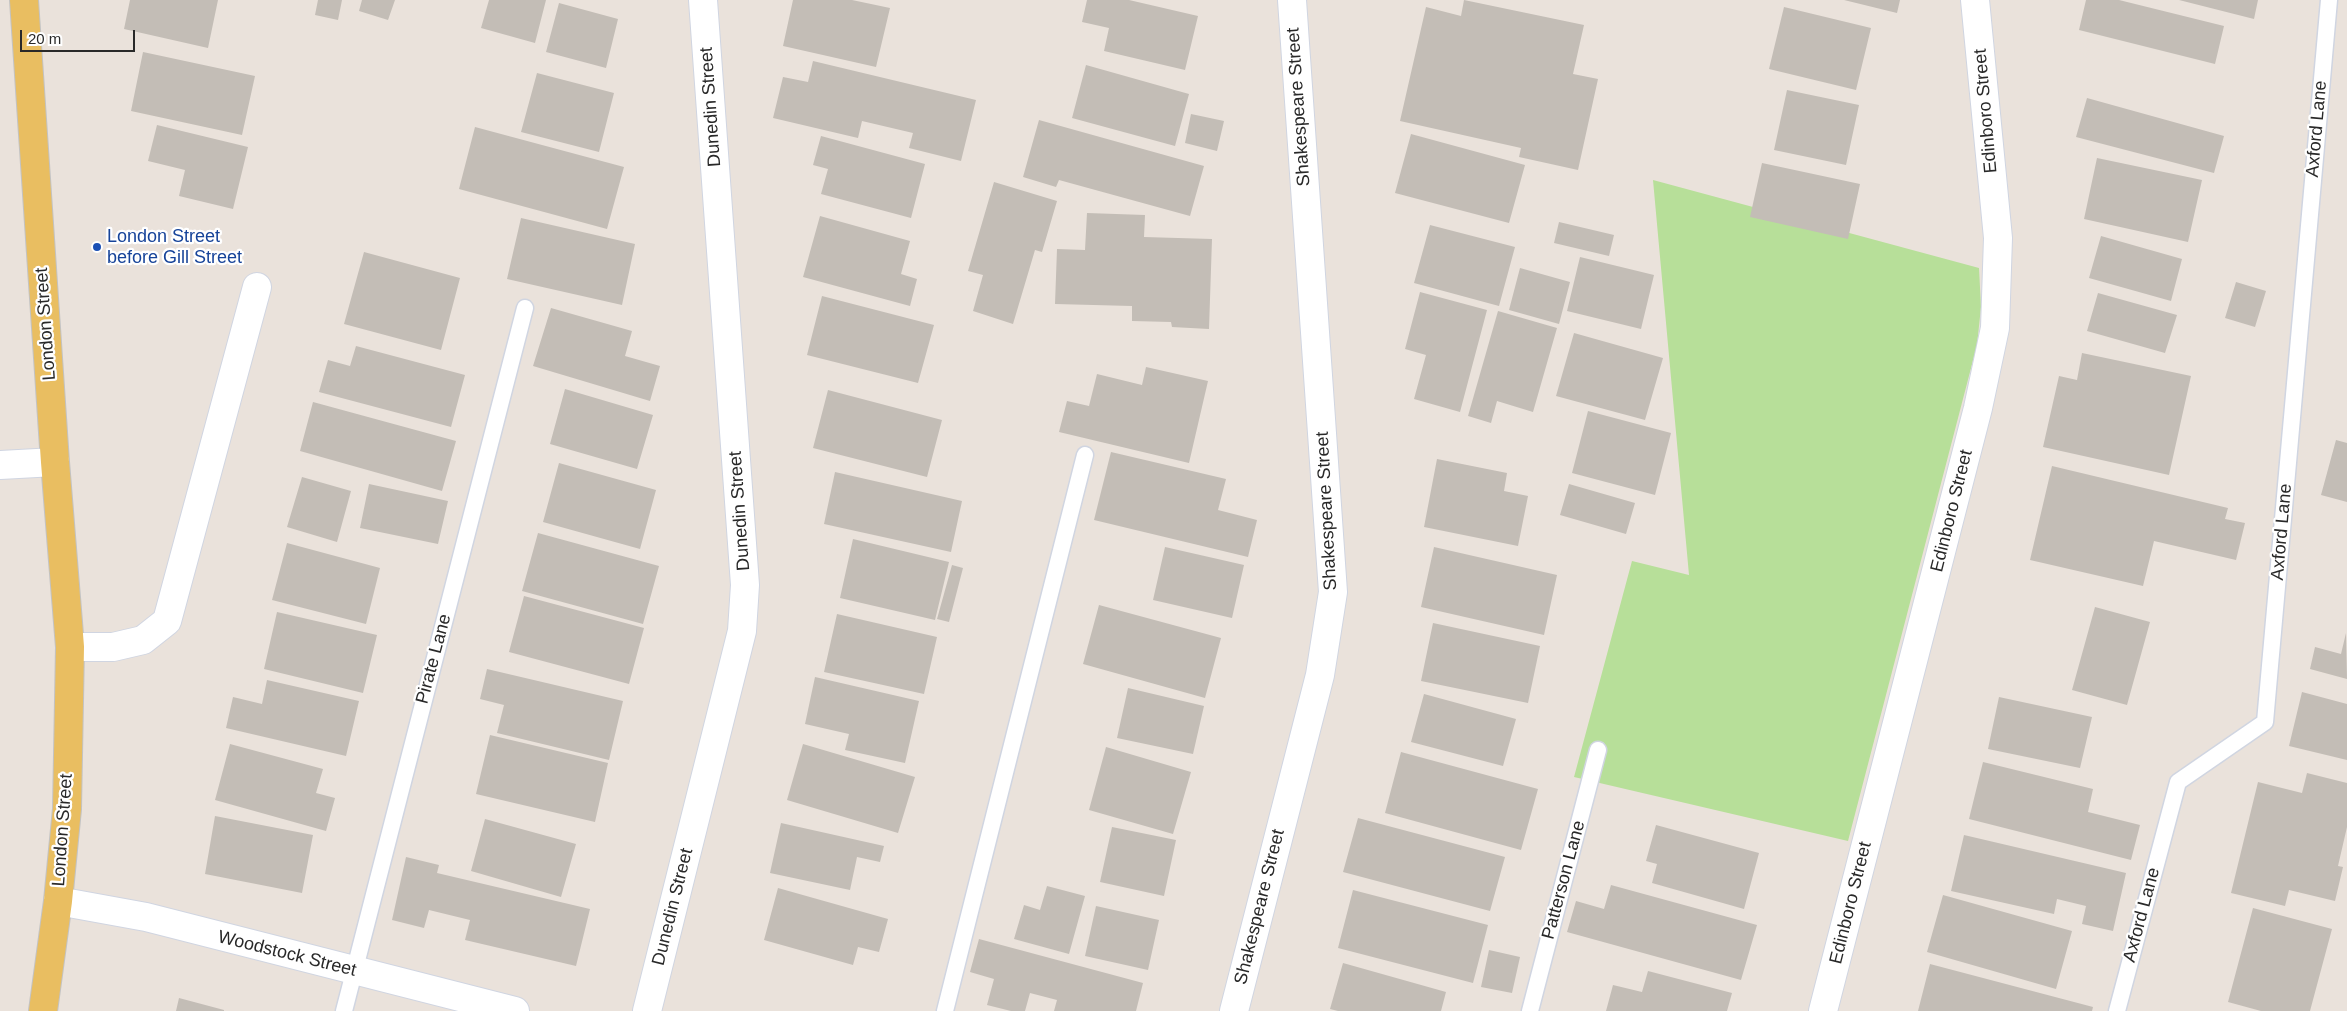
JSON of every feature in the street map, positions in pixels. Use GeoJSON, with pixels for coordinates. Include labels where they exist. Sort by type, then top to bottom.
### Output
{"type":"FeatureCollection","features":[{"type":"Feature","properties":{"kind":"main road","name":"London Street"},"geometry":{"type":"LineString","coordinates":[[24,0],[55,462],[70,647],[67,809],[58,901],[43,1011]]}},
{"type":"Feature","properties":{"kind":"street","name":"Dunedin Street"},"geometry":{"type":"LineString","coordinates":[[647,1011],[742,631],[745,585],[703,0]]}},
{"type":"Feature","properties":{"kind":"street","name":"Shakespeare Street"},"geometry":{"type":"LineString","coordinates":[[1234,1011],[1320,675],[1333,592],[1292,0]]}},
{"type":"Feature","properties":{"kind":"street","name":"Edinboro Street"},"geometry":{"type":"LineString","coordinates":[[1823,1011],[1978,408],[1995,328],[1998,238],[1975,0]]}},
{"type":"Feature","properties":{"kind":"street"},"geometry":{"type":"LineString","coordinates":[[70,647],[113,648],[143,640],[167,621],[257,287]]}},
{"type":"Feature","properties":{"kind":"street"},"geometry":{"type":"LineString","coordinates":[[0,465],[55,462]]}},
{"type":"Feature","properties":{"kind":"street","name":"Woodstock Street"},"geometry":{"type":"LineString","coordinates":[[58,901],[146,917],[515,1011]]}},
{"type":"Feature","properties":{"kind":"lane","name":"Axford Lane"},"geometry":{"type":"LineString","coordinates":[[2117,1011],[2178,782],[2265,722],[2329,0]]}},
{"type":"Feature","properties":{"kind":"lane","name":"Pirate Lane"},"geometry":{"type":"LineString","coordinates":[[344,1011],[525,308]]}},
{"type":"Feature","properties":{"kind":"lane"},"geometry":{"type":"LineString","coordinates":[[945,1011],[1085,455]]}},
{"type":"Feature","properties":{"kind":"lane","name":"Patterson Lane"},"geometry":{"type":"LineString","coordinates":[[1530,1011],[1598,750]]}},
{"type":"Feature","properties":{"kind":"green space"},"geometry":{"type":"Polygon","coordinates":[[[1653,180],[1979,268],[1981,307],[1977,345],[1848,841],[1574,777],[1632,561],[1689,575],[1653,180]]]}},
{"type":"Feature","properties":{"kind":"building"},"geometry":{"type":"Polygon","coordinates":[[[130,0],[218,0],[208,48],[124,29],[130,0]]]}},
{"type":"Feature","properties":{"kind":"building"},"geometry":{"type":"Polygon","coordinates":[[[318,0],[342,0],[338,20],[315,15],[318,0]]]}},
{"type":"Feature","properties":{"kind":"building"},"geometry":{"type":"Polygon","coordinates":[[[362,0],[395,0],[388,20],[359,11],[362,0]]]}},
{"type":"Feature","properties":{"kind":"building"},"geometry":{"type":"Polygon","coordinates":[[[489,0],[546,0],[535,43],[481,28],[489,0]]]}},
{"type":"Feature","properties":{"kind":"building"},"geometry":{"type":"Polygon","coordinates":[[[793,0],[852,0],[890,8],[876,67],[783,46],[793,0]]]}},
{"type":"Feature","properties":{"kind":"building"},"geometry":{"type":"Polygon","coordinates":[[[1087,0],[1129,0],[1198,16],[1185,70],[1104,51],[1109,28],[1082,22],[1087,0]]]}},
{"type":"Feature","properties":{"kind":"building"},"geometry":{"type":"Polygon","coordinates":[[[1464,0],[1584,25],[1573,74],[1598,79],[1578,170],[1519,157],[1521,148],[1400,121],[1426,7],[1461,16],[1464,0]]]}},
{"type":"Feature","properties":{"kind":"building"},"geometry":{"type":"Polygon","coordinates":[[[1844,0],[1900,0],[1897,13],[1844,0]]]}},
{"type":"Feature","properties":{"kind":"building"},"geometry":{"type":"Polygon","coordinates":[[[2086,0],[2119,0],[2224,26],[2215,64],[2079,30],[2086,0]]]}},
{"type":"Feature","properties":{"kind":"building"},"geometry":{"type":"Polygon","coordinates":[[[2179,0],[2258,0],[2254,19],[2179,0]]]}},
{"type":"Feature","properties":{"kind":"building"},"geometry":{"type":"Polygon","coordinates":[[[559,3],[618,19],[606,68],[546,52],[559,3]]]}},
{"type":"Feature","properties":{"kind":"building"},"geometry":{"type":"Polygon","coordinates":[[[1784,7],[1871,28],[1856,90],[1769,69],[1784,7]]]}},
{"type":"Feature","properties":{"kind":"building"},"geometry":{"type":"Polygon","coordinates":[[[143,52],[255,76],[242,135],[131,111],[143,52]]]}},
{"type":"Feature","properties":{"kind":"building"},"geometry":{"type":"Polygon","coordinates":[[[813,61],[976,100],[961,161],[909,148],[913,133],[862,121],[858,138],[773,118],[783,77],[808,82],[813,61]]]}},
{"type":"Feature","properties":{"kind":"building"},"geometry":{"type":"Polygon","coordinates":[[[1086,65],[1189,94],[1175,146],[1072,118],[1086,65]]]}},
{"type":"Feature","properties":{"kind":"building"},"geometry":{"type":"Polygon","coordinates":[[[537,73],[614,93],[599,152],[521,132],[537,73]]]}},
{"type":"Feature","properties":{"kind":"building"},"geometry":{"type":"Polygon","coordinates":[[[1787,90],[1859,105],[1846,165],[1774,150],[1787,90]]]}},
{"type":"Feature","properties":{"kind":"building"},"geometry":{"type":"Polygon","coordinates":[[[2087,98],[2224,136],[2214,173],[2076,137],[2087,98]]]}},
{"type":"Feature","properties":{"kind":"building"},"geometry":{"type":"Polygon","coordinates":[[[1191,114],[1224,121],[1217,151],[1185,143],[1191,114]]]}},
{"type":"Feature","properties":{"kind":"building"},"geometry":{"type":"Polygon","coordinates":[[[1039,120],[1204,166],[1190,216],[1059,180],[1056,187],[1023,177],[1039,120]]]}},
{"type":"Feature","properties":{"kind":"building"},"geometry":{"type":"Polygon","coordinates":[[[157,125],[248,147],[233,209],[179,196],[185,170],[148,161],[157,125]]]}},
{"type":"Feature","properties":{"kind":"building"},"geometry":{"type":"Polygon","coordinates":[[[475,127],[624,167],[607,229],[459,189],[475,127]]]}},
{"type":"Feature","properties":{"kind":"building"},"geometry":{"type":"Polygon","coordinates":[[[1411,134],[1525,165],[1509,223],[1395,193],[1411,134]]]}},
{"type":"Feature","properties":{"kind":"building"},"geometry":{"type":"Polygon","coordinates":[[[821,136],[925,164],[911,218],[821,194],[828,169],[813,165],[821,136]]]}},
{"type":"Feature","properties":{"kind":"building"},"geometry":{"type":"Polygon","coordinates":[[[2097,158],[2202,180],[2188,242],[2084,219],[2097,158]]]}},
{"type":"Feature","properties":{"kind":"building"},"geometry":{"type":"Polygon","coordinates":[[[1762,163],[1860,184],[1848,239],[1750,217],[1762,163]]]}},
{"type":"Feature","properties":{"kind":"building"},"geometry":{"type":"Polygon","coordinates":[[[994,182],[1057,201],[1042,252],[1035,250],[1013,324],[973,311],[983,275],[968,271],[994,182]]]}},
{"type":"Feature","properties":{"kind":"building"},"geometry":{"type":"Polygon","coordinates":[[[1087,213],[1145,215],[1144,237],[1212,239],[1209,329],[1172,327],[1171,322],[1132,321],[1132,306],[1055,304],[1057,249],[1085,250],[1087,213]]]}},
{"type":"Feature","properties":{"kind":"building"},"geometry":{"type":"Polygon","coordinates":[[[820,216],[910,241],[901,274],[917,279],[910,306],[803,277],[820,216]]]}},
{"type":"Feature","properties":{"kind":"building"},"geometry":{"type":"Polygon","coordinates":[[[521,218],[635,244],[622,305],[507,279],[521,218]]]}},
{"type":"Feature","properties":{"kind":"building"},"geometry":{"type":"Polygon","coordinates":[[[1559,222],[1614,235],[1609,256],[1554,243],[1559,222]]]}},
{"type":"Feature","properties":{"kind":"building"},"geometry":{"type":"Polygon","coordinates":[[[1430,225],[1515,247],[1499,306],[1414,283],[1430,225]]]}},
{"type":"Feature","properties":{"kind":"building"},"geometry":{"type":"Polygon","coordinates":[[[2101,236],[2182,259],[2171,301],[2089,278],[2101,236]]]}},
{"type":"Feature","properties":{"kind":"building"},"geometry":{"type":"Polygon","coordinates":[[[364,252],[460,278],[441,350],[344,324],[364,252]]]}},
{"type":"Feature","properties":{"kind":"building"},"geometry":{"type":"Polygon","coordinates":[[[1580,257],[1654,275],[1641,329],[1567,311],[1580,257]]]}},
{"type":"Feature","properties":{"kind":"building"},"geometry":{"type":"Polygon","coordinates":[[[1520,268],[1570,282],[1559,324],[1509,310],[1520,268]]]}},
{"type":"Feature","properties":{"kind":"building"},"geometry":{"type":"Polygon","coordinates":[[[2236,282],[2266,291],[2255,327],[2225,318],[2236,282]]]}},
{"type":"Feature","properties":{"kind":"building"},"geometry":{"type":"Polygon","coordinates":[[[1420,292],[1487,310],[1460,412],[1414,399],[1426,355],[1405,349],[1420,292]]]}},
{"type":"Feature","properties":{"kind":"building"},"geometry":{"type":"Polygon","coordinates":[[[2098,293],[2177,315],[2165,353],[2087,331],[2098,293]]]}},
{"type":"Feature","properties":{"kind":"building"},"geometry":{"type":"Polygon","coordinates":[[[822,296],[934,325],[918,383],[807,355],[822,296]]]}},
{"type":"Feature","properties":{"kind":"building"},"geometry":{"type":"Polygon","coordinates":[[[551,308],[632,331],[625,356],[660,366],[650,401],[533,366],[551,308]]]}},
{"type":"Feature","properties":{"kind":"building"},"geometry":{"type":"Polygon","coordinates":[[[1498,311],[1557,328],[1533,412],[1497,401],[1491,423],[1468,416],[1498,311]]]}},
{"type":"Feature","properties":{"kind":"building"},"geometry":{"type":"Polygon","coordinates":[[[1574,333],[1663,358],[1645,420],[1556,396],[1574,333]]]}},
{"type":"Feature","properties":{"kind":"building"},"geometry":{"type":"Polygon","coordinates":[[[356,346],[465,375],[451,427],[319,392],[328,360],[350,366],[356,346]]]}},
{"type":"Feature","properties":{"kind":"building"},"geometry":{"type":"Polygon","coordinates":[[[2082,353],[2191,376],[2169,475],[2043,447],[2059,376],[2077,380],[2082,353]]]}},
{"type":"Feature","properties":{"kind":"building"},"geometry":{"type":"Polygon","coordinates":[[[1146,367],[1208,381],[1189,463],[1059,432],[1067,401],[1089,406],[1097,374],[1142,385],[1146,367]]]}},
{"type":"Feature","properties":{"kind":"building"},"geometry":{"type":"Polygon","coordinates":[[[565,389],[653,415],[637,469],[550,444],[565,389]]]}},
{"type":"Feature","properties":{"kind":"building"},"geometry":{"type":"Polygon","coordinates":[[[828,390],[942,420],[927,477],[813,448],[828,390]]]}},
{"type":"Feature","properties":{"kind":"building"},"geometry":{"type":"Polygon","coordinates":[[[313,402],[456,441],[442,491],[300,451],[313,402]]]}},
{"type":"Feature","properties":{"kind":"building"},"geometry":{"type":"Polygon","coordinates":[[[1588,411],[1671,433],[1655,495],[1572,473],[1588,411]]]}},
{"type":"Feature","properties":{"kind":"building"},"geometry":{"type":"Polygon","coordinates":[[[2336,440],[2347,443],[2347,502],[2321,495],[2336,440]]]}},
{"type":"Feature","properties":{"kind":"building"},"geometry":{"type":"Polygon","coordinates":[[[1111,452],[1226,479],[1218,510],[1257,520],[1248,557],[1094,520],[1111,452]]]}},
{"type":"Feature","properties":{"kind":"building"},"geometry":{"type":"Polygon","coordinates":[[[1437,459],[1507,473],[1504,491],[1528,496],[1518,546],[1424,527],[1437,459]]]}},
{"type":"Feature","properties":{"kind":"building"},"geometry":{"type":"Polygon","coordinates":[[[559,463],[656,490],[640,549],[543,522],[559,463]]]}},
{"type":"Feature","properties":{"kind":"building"},"geometry":{"type":"Polygon","coordinates":[[[2052,466],[2228,508],[2225,519],[2245,523],[2236,560],[2154,541],[2143,586],[2030,560],[2052,466]]]}},
{"type":"Feature","properties":{"kind":"building"},"geometry":{"type":"Polygon","coordinates":[[[835,472],[962,501],[951,552],[824,524],[835,472]]]}},
{"type":"Feature","properties":{"kind":"building"},"geometry":{"type":"Polygon","coordinates":[[[302,477],[351,491],[337,542],[287,527],[302,477]]]}},
{"type":"Feature","properties":{"kind":"building"},"geometry":{"type":"Polygon","coordinates":[[[369,484],[448,501],[438,544],[360,528],[369,484]]]}},
{"type":"Feature","properties":{"kind":"building"},"geometry":{"type":"Polygon","coordinates":[[[1569,484],[1635,503],[1626,534],[1560,515],[1569,484]]]}},
{"type":"Feature","properties":{"kind":"building"},"geometry":{"type":"Polygon","coordinates":[[[538,533],[659,566],[643,624],[522,591],[538,533]]]}},
{"type":"Feature","properties":{"kind":"building"},"geometry":{"type":"Polygon","coordinates":[[[853,539],[949,562],[935,620],[840,598],[853,539]]]}},
{"type":"Feature","properties":{"kind":"building"},"geometry":{"type":"Polygon","coordinates":[[[287,543],[380,568],[366,624],[272,600],[287,543]]]}},
{"type":"Feature","properties":{"kind":"building"},"geometry":{"type":"Polygon","coordinates":[[[1165,547],[1244,565],[1232,618],[1153,600],[1165,547]]]}},
{"type":"Feature","properties":{"kind":"building"},"geometry":{"type":"Polygon","coordinates":[[[1434,547],[1557,575],[1544,635],[1421,607],[1434,547]]]}},
{"type":"Feature","properties":{"kind":"building"},"geometry":{"type":"Polygon","coordinates":[[[952,565],[963,568],[949,622],[937,619],[952,565]]]}},
{"type":"Feature","properties":{"kind":"building"},"geometry":{"type":"Polygon","coordinates":[[[524,596],[644,628],[629,684],[509,652],[524,596]]]}},
{"type":"Feature","properties":{"kind":"building"},"geometry":{"type":"Polygon","coordinates":[[[1099,605],[1221,638],[1205,698],[1083,664],[1099,605]]]}},
{"type":"Feature","properties":{"kind":"building"},"geometry":{"type":"Polygon","coordinates":[[[2095,607],[2150,622],[2127,705],[2072,690],[2095,607]]]}},
{"type":"Feature","properties":{"kind":"building"},"geometry":{"type":"Polygon","coordinates":[[[277,612],[377,635],[363,693],[264,669],[277,612]]]}},
{"type":"Feature","properties":{"kind":"building"},"geometry":{"type":"Polygon","coordinates":[[[837,614],[937,637],[924,694],[824,672],[837,614]]]}},
{"type":"Feature","properties":{"kind":"building"},"geometry":{"type":"Polygon","coordinates":[[[1433,623],[1540,646],[1528,703],[1421,681],[1433,623]]]}},
{"type":"Feature","properties":{"kind":"building"},"geometry":{"type":"Polygon","coordinates":[[[2346,633],[2347,679],[2310,669],[2315,647],[2341,654],[2346,633]]]}},
{"type":"Feature","properties":{"kind":"building"},"geometry":{"type":"Polygon","coordinates":[[[487,669],[623,701],[609,760],[497,733],[504,705],[480,699],[487,669]]]}},
{"type":"Feature","properties":{"kind":"building"},"geometry":{"type":"Polygon","coordinates":[[[815,677],[919,701],[905,763],[845,750],[849,734],[805,724],[815,677]]]}},
{"type":"Feature","properties":{"kind":"building"},"geometry":{"type":"Polygon","coordinates":[[[267,680],[359,701],[346,756],[226,728],[233,697],[262,704],[267,680]]]}},
{"type":"Feature","properties":{"kind":"building"},"geometry":{"type":"Polygon","coordinates":[[[1128,688],[1204,706],[1193,754],[1117,738],[1128,688]]]}},
{"type":"Feature","properties":{"kind":"building"},"geometry":{"type":"Polygon","coordinates":[[[2302,692],[2347,704],[2347,760],[2289,746],[2302,692]]]}},
{"type":"Feature","properties":{"kind":"building"},"geometry":{"type":"Polygon","coordinates":[[[1424,694],[1516,719],[1503,766],[1411,742],[1424,694]]]}},
{"type":"Feature","properties":{"kind":"building"},"geometry":{"type":"Polygon","coordinates":[[[1999,697],[2092,717],[2080,768],[1988,749],[1999,697]]]}},
{"type":"Feature","properties":{"kind":"building"},"geometry":{"type":"Polygon","coordinates":[[[490,735],[608,763],[595,822],[476,794],[490,735]]]}},
{"type":"Feature","properties":{"kind":"building"},"geometry":{"type":"Polygon","coordinates":[[[230,744],[323,769],[316,793],[335,798],[326,831],[215,800],[230,744]]]}},
{"type":"Feature","properties":{"kind":"building"},"geometry":{"type":"Polygon","coordinates":[[[803,744],[915,777],[898,833],[787,800],[803,744]]]}},
{"type":"Feature","properties":{"kind":"building"},"geometry":{"type":"Polygon","coordinates":[[[1106,747],[1191,772],[1173,834],[1089,810],[1106,747]]]}},
{"type":"Feature","properties":{"kind":"building"},"geometry":{"type":"Polygon","coordinates":[[[1401,752],[1538,789],[1521,850],[1385,813],[1401,752]]]}},
{"type":"Feature","properties":{"kind":"building"},"geometry":{"type":"Polygon","coordinates":[[[1983,762],[2093,789],[2088,812],[2140,825],[2131,860],[1969,819],[1983,762]]]}},
{"type":"Feature","properties":{"kind":"building"},"geometry":{"type":"Polygon","coordinates":[[[2307,773],[2347,783],[2347,827],[2338,866],[2343,867],[2335,901],[2289,890],[2285,906],[2231,893],[2258,782],[2302,793],[2307,773]]]}},
{"type":"Feature","properties":{"kind":"building"},"geometry":{"type":"Polygon","coordinates":[[[215,816],[313,835],[302,893],[205,874],[215,816]]]}},
{"type":"Feature","properties":{"kind":"building"},"geometry":{"type":"Polygon","coordinates":[[[1358,818],[1505,857],[1490,911],[1343,872],[1358,818]]]}},
{"type":"Feature","properties":{"kind":"building"},"geometry":{"type":"Polygon","coordinates":[[[485,819],[576,844],[561,897],[471,871],[485,819]]]}},
{"type":"Feature","properties":{"kind":"building"},"geometry":{"type":"Polygon","coordinates":[[[781,823],[884,846],[880,862],[857,857],[850,890],[770,873],[781,823]]]}},
{"type":"Feature","properties":{"kind":"building"},"geometry":{"type":"Polygon","coordinates":[[[1656,825],[1759,853],[1744,909],[1652,883],[1657,864],[1646,861],[1656,825]]]}},
{"type":"Feature","properties":{"kind":"building"},"geometry":{"type":"Polygon","coordinates":[[[1112,827],[1176,840],[1164,896],[1100,882],[1112,827]]]}},
{"type":"Feature","properties":{"kind":"building"},"geometry":{"type":"Polygon","coordinates":[[[1964,835],[2126,873],[2113,931],[2082,924],[2086,906],[2057,899],[2054,914],[1951,891],[1964,835]]]}},
{"type":"Feature","properties":{"kind":"building"},"geometry":{"type":"Polygon","coordinates":[[[406,857],[439,865],[437,873],[590,909],[576,966],[465,940],[470,920],[429,910],[424,928],[392,920],[406,857]]]}},
{"type":"Feature","properties":{"kind":"building"},"geometry":{"type":"Polygon","coordinates":[[[1611,885],[1757,925],[1741,980],[1567,932],[1576,901],[1604,909],[1611,885]]]}},
{"type":"Feature","properties":{"kind":"building"},"geometry":{"type":"Polygon","coordinates":[[[1047,886],[1085,896],[1069,954],[1014,939],[1024,905],[1040,910],[1047,886]]]}},
{"type":"Feature","properties":{"kind":"building"},"geometry":{"type":"Polygon","coordinates":[[[778,888],[888,919],[879,952],[858,947],[853,965],[764,940],[778,888]]]}},
{"type":"Feature","properties":{"kind":"building"},"geometry":{"type":"Polygon","coordinates":[[[1353,890],[1488,925],[1473,983],[1338,948],[1353,890]]]}},
{"type":"Feature","properties":{"kind":"building"},"geometry":{"type":"Polygon","coordinates":[[[1943,895],[2072,931],[2056,989],[1927,952],[1943,895]]]}},
{"type":"Feature","properties":{"kind":"building"},"geometry":{"type":"Polygon","coordinates":[[[1096,906],[1159,920],[1148,970],[1085,956],[1096,906]]]}},
{"type":"Feature","properties":{"kind":"building"},"geometry":{"type":"Polygon","coordinates":[[[2253,908],[2332,929],[2310,1011],[2261,1011],[2228,1002],[2253,908]]]}},
{"type":"Feature","properties":{"kind":"building"},"geometry":{"type":"Polygon","coordinates":[[[979,939],[1143,983],[1136,1011],[1054,1011],[1057,1000],[1030,993],[1025,1011],[1011,1011],[987,1005],[994,979],[970,972],[979,939]]]}},
{"type":"Feature","properties":{"kind":"building"},"geometry":{"type":"Polygon","coordinates":[[[1489,950],[1520,957],[1512,993],[1481,987],[1489,950]]]}},
{"type":"Feature","properties":{"kind":"building"},"geometry":{"type":"Polygon","coordinates":[[[1343,963],[1446,992],[1441,1011],[1338,1011],[1330,1009],[1343,963]]]}},
{"type":"Feature","properties":{"kind":"building"},"geometry":{"type":"Polygon","coordinates":[[[1930,964],[2093,1007],[2092,1011],[1918,1011],[1930,964]]]}},
{"type":"Feature","properties":{"kind":"building"},"geometry":{"type":"Polygon","coordinates":[[[1648,971],[1732,993],[1727,1011],[1606,1011],[1613,985],[1642,992],[1648,971]]]}},
{"type":"Feature","properties":{"kind":"building"},"geometry":{"type":"Polygon","coordinates":[[[179,998],[224,1010],[224,1011],[176,1011],[179,998]]]}},
{"type":"Feature","properties":{"kind":"place","name":"London Street before Gill Street"},"geometry":{"type":"Point","coordinates":[97,247]}}]}
